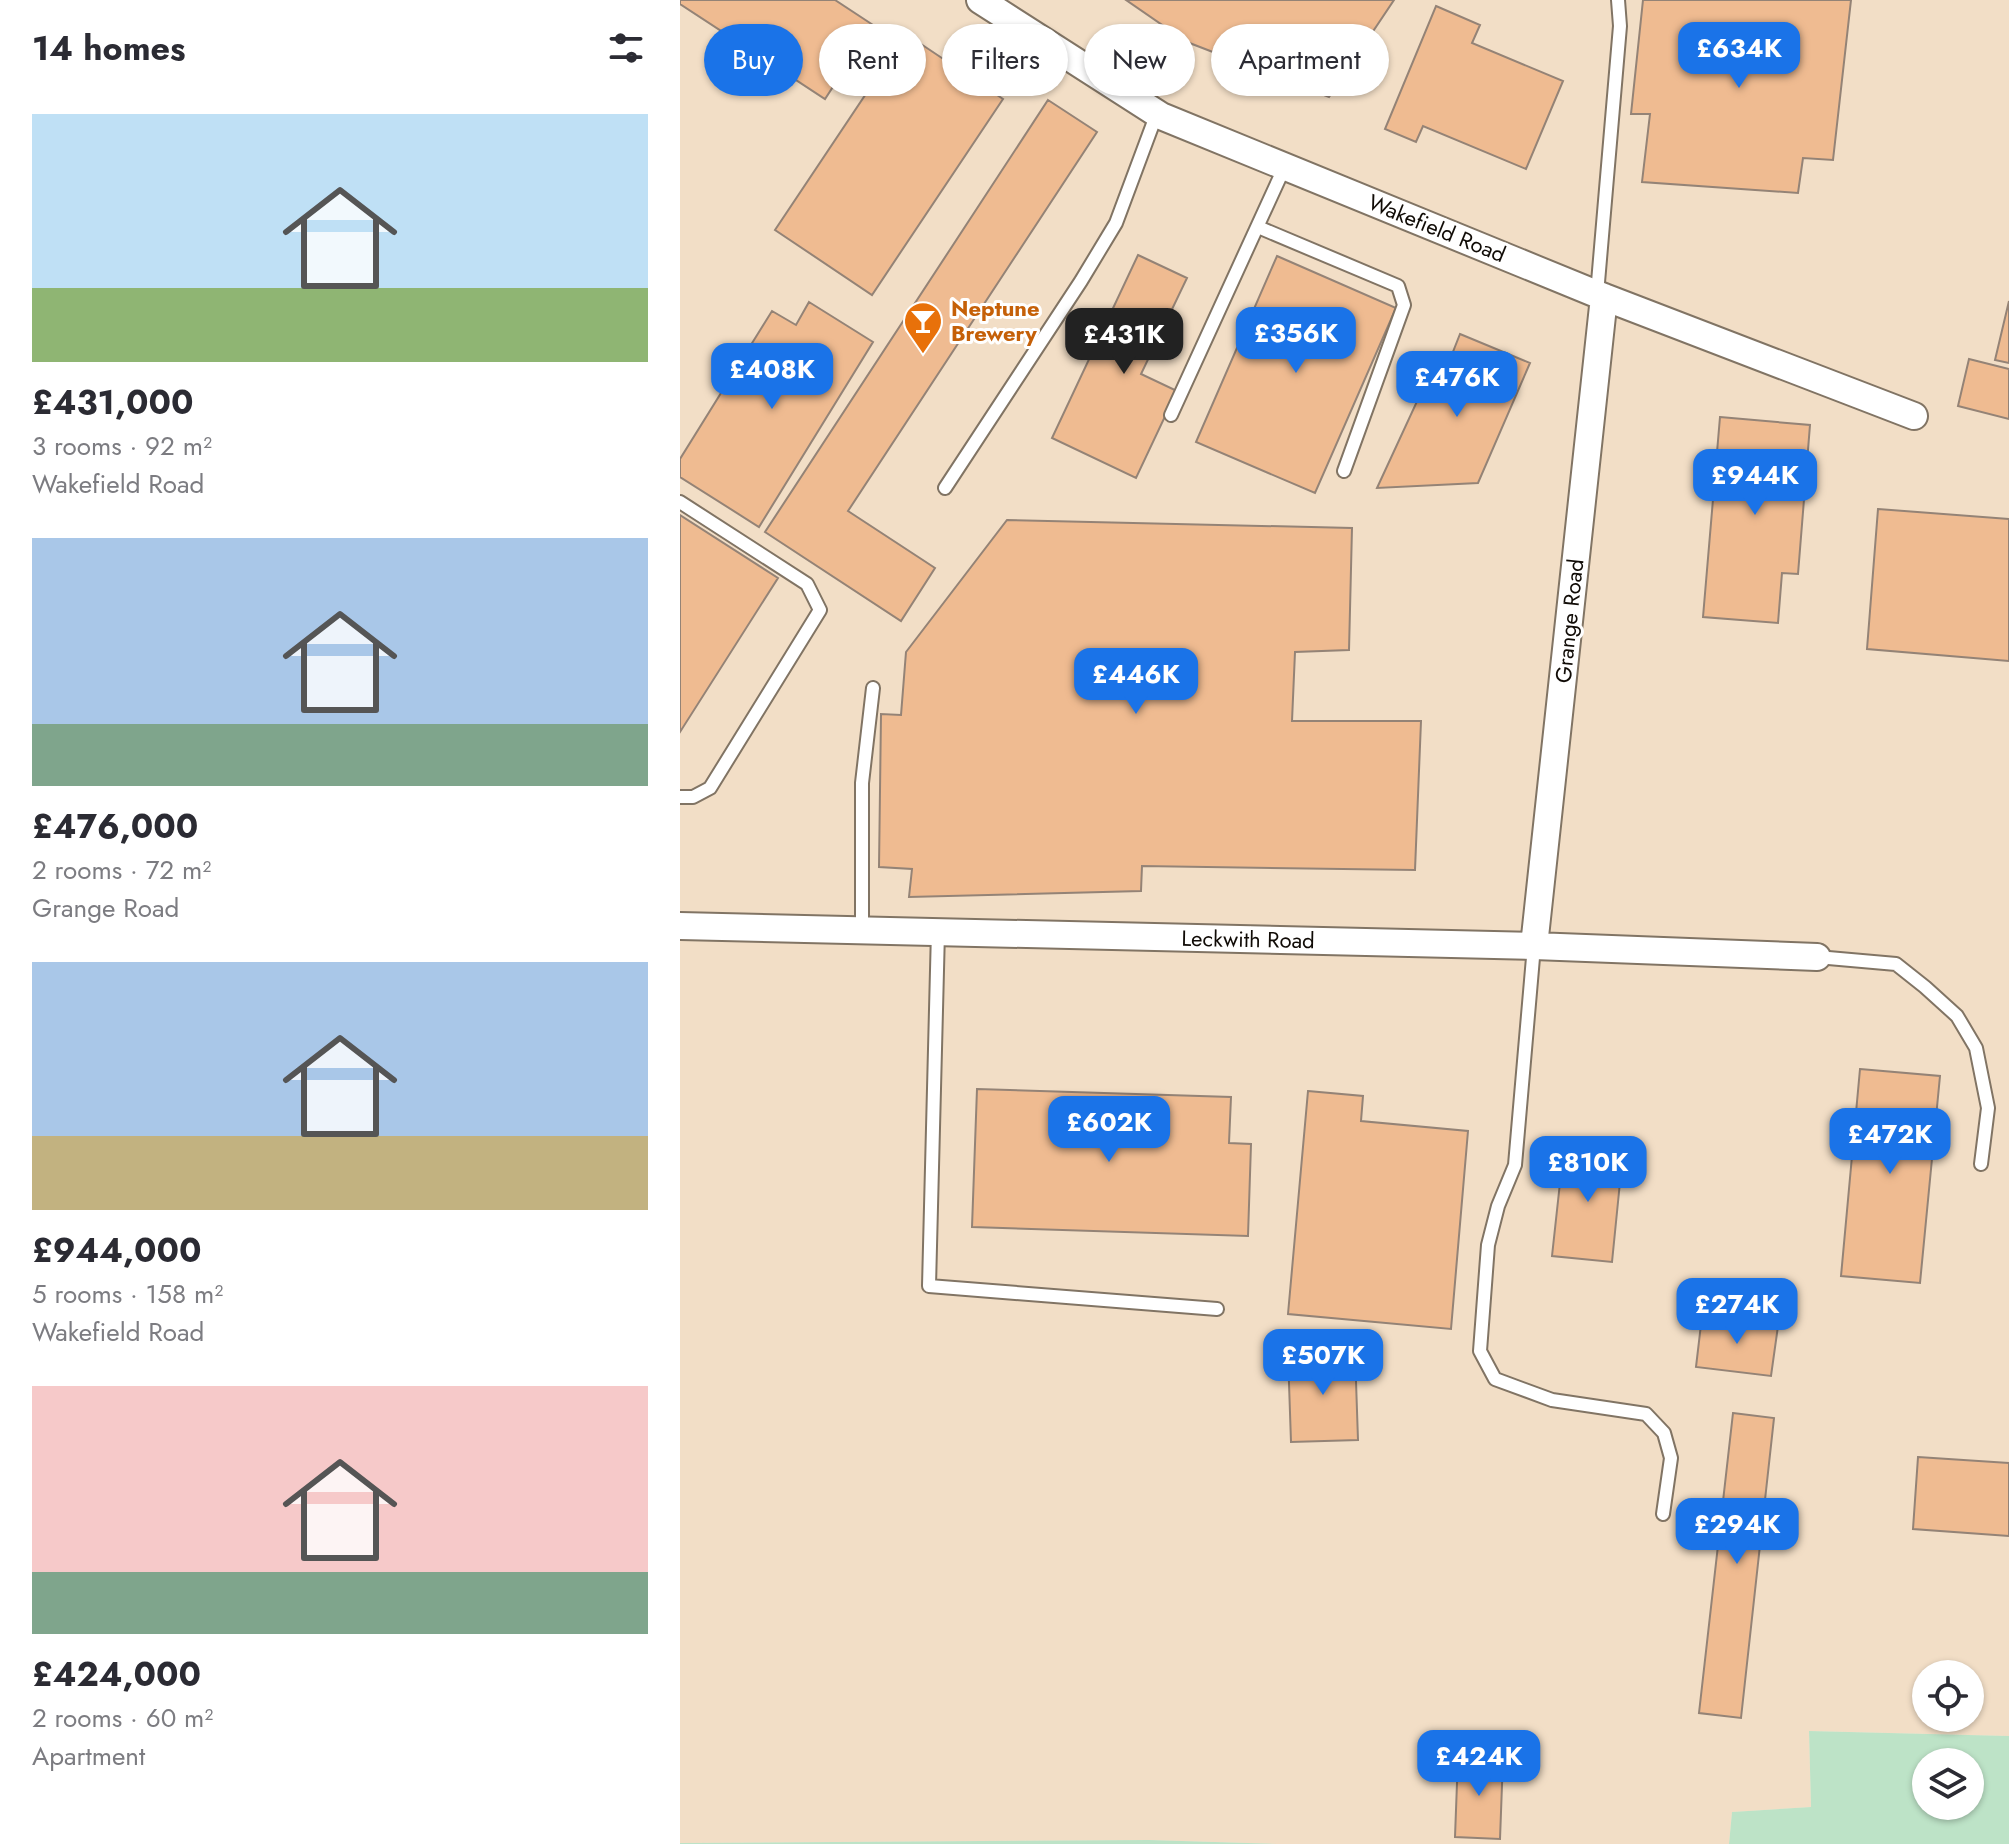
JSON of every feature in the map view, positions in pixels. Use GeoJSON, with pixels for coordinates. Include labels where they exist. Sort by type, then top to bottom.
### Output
{"type":"FeatureCollection","features":[{"type":"Feature","properties":{"kind":"street","name":"Wakefield Road"},"geometry":{"type":"LineString","coordinates":[[980,0],[1157,113],[1600,295],[1914,416]]}},
{"type":"Feature","properties":{"kind":"street","name":"Grange Road"},"geometry":{"type":"LineString","coordinates":[[1534,946],[1600,295]]}},
{"type":"Feature","properties":{"kind":"street","name":"Leckwith Road"},"geometry":{"type":"LineString","coordinates":[[680,926],[1534,946],[1817,957]]}},
{"type":"Feature","properties":{"kind":"lane"},"geometry":{"type":"LineString","coordinates":[[1600,295],[1620,26],[1618,0]]}},
{"type":"Feature","properties":{"kind":"lane"},"geometry":{"type":"LineString","coordinates":[[945,488],[1116,223],[1157,113]]}},
{"type":"Feature","properties":{"kind":"lane"},"geometry":{"type":"LineString","coordinates":[[1171,415],[1285,166]]}},
{"type":"Feature","properties":{"kind":"lane"},"geometry":{"type":"LineString","coordinates":[[1258,227],[1398,286],[1404,305],[1344,471]]}},
{"type":"Feature","properties":{"kind":"lane"},"geometry":{"type":"LineString","coordinates":[[680,502],[807,584],[820,610],[710,788],[693,797],[680,797]]}},
{"type":"Feature","properties":{"kind":"lane"},"geometry":{"type":"LineString","coordinates":[[862,929],[862,783],[873,688]]}},
{"type":"Feature","properties":{"kind":"lane"},"geometry":{"type":"LineString","coordinates":[[938,931],[929,1286],[1217,1309]]}},
{"type":"Feature","properties":{"kind":"lane"},"geometry":{"type":"LineString","coordinates":[[1534,946],[1515,1165],[1498,1206],[1488,1245],[1480,1351],[1495,1379],[1552,1400],[1646,1414],[1664,1433],[1671,1458],[1663,1514]]}},
{"type":"Feature","properties":{"kind":"lane"},"geometry":{"type":"LineString","coordinates":[[1817,957],[1896,964],[1957,1016],[1976,1048],[1988,1108],[1981,1164]]}},
{"type":"Feature","properties":{"kind":"shaded area"},"geometry":{"type":"Polygon","coordinates":[[[680,0],[2009,0],[2009,1736],[1809,1731],[1811,1807],[1732,1812],[1729,1844],[1277,1844],[1149,1840],[680,1843],[680,0]]]}},
{"type":"Feature","properties":{"kind":"green space"},"geometry":{"type":"Polygon","coordinates":[[[1809,1731],[2009,1736],[2009,1844],[1729,1844],[1732,1812],[1811,1807],[1809,1731]]]}},
{"type":"Feature","properties":{"kind":"green space"},"geometry":{"type":"Polygon","coordinates":[[[1149,1840],[1277,1844],[680,1844],[680,1843],[1149,1840]]]}},
{"type":"Feature","properties":{"kind":"building"},"geometry":{"type":"Polygon","coordinates":[[[680,0],[835,0],[871,24],[819,24],[819,95],[803,85],[803,24],[711,24],[680,4],[680,0]]]}},
{"type":"Feature","properties":{"kind":"building"},"geometry":{"type":"Polygon","coordinates":[[[1126,0],[1394,0],[1378,24],[1211,24],[1211,51],[1195,45],[1195,24],[1161,24],[1126,0]]]}},
{"type":"Feature","properties":{"kind":"building"},"geometry":{"type":"Polygon","coordinates":[[[1643,0],[1851,0],[1833,160],[1803,158],[1798,193],[1642,182],[1650,114],[1631,114],[1643,0]]]}},
{"type":"Feature","properties":{"kind":"building"},"geometry":{"type":"Polygon","coordinates":[[[1436,6],[1480,25],[1472,43],[1563,81],[1526,169],[1423,126],[1416,142],[1385,129],[1436,6]]]}},
{"type":"Feature","properties":{"kind":"building"},"geometry":{"type":"Polygon","coordinates":[[[926,47],[942,58],[942,96],[999,96],[1003,99],[872,295],[775,230],[865,96],[926,96],[926,47]]]}},
{"type":"Feature","properties":{"kind":"building"},"geometry":{"type":"Polygon","coordinates":[[[1048,100],[1097,132],[848,511],[935,568],[901,621],[765,532],[1048,100]]]}},
{"type":"Feature","properties":{"kind":"building"},"geometry":{"type":"Polygon","coordinates":[[[1138,255],[1187,278],[1141,374],[1177,391],[1136,478],[1052,438],[1138,255]]]}},
{"type":"Feature","properties":{"kind":"building"},"geometry":{"type":"Polygon","coordinates":[[[1277,256],[1396,308],[1315,493],[1196,442],[1277,256]]]}},
{"type":"Feature","properties":{"kind":"building"},"geometry":{"type":"Polygon","coordinates":[[[2009,301],[2009,363],[1995,360],[2009,301]]]}},
{"type":"Feature","properties":{"kind":"building"},"geometry":{"type":"Polygon","coordinates":[[[809,302],[873,342],[759,527],[680,477],[680,459],[772,311],[796,325],[809,302]]]}},
{"type":"Feature","properties":{"kind":"building"},"geometry":{"type":"Polygon","coordinates":[[[1460,334],[1530,363],[1478,483],[1377,488],[1431,371],[1443,377],[1460,334]]]}},
{"type":"Feature","properties":{"kind":"building"},"geometry":{"type":"Polygon","coordinates":[[[1969,359],[2009,369],[2009,419],[1958,406],[1969,359]]]}},
{"type":"Feature","properties":{"kind":"building"},"geometry":{"type":"Polygon","coordinates":[[[1720,417],[1810,425],[1798,574],[1782,573],[1778,623],[1703,617],[1720,417]]]}},
{"type":"Feature","properties":{"kind":"building"},"geometry":{"type":"Polygon","coordinates":[[[1878,509],[2009,519],[2009,661],[1867,649],[1878,509]]]}},
{"type":"Feature","properties":{"kind":"building"},"geometry":{"type":"Polygon","coordinates":[[[680,515],[778,578],[680,732],[680,515]]]}},
{"type":"Feature","properties":{"kind":"building"},"geometry":{"type":"Polygon","coordinates":[[[1007,520],[1352,528],[1349,650],[1295,652],[1292,721],[1421,721],[1415,870],[1142,866],[1141,891],[909,897],[912,869],[879,867],[881,714],[901,715],[906,652],[1007,520]]]}},
{"type":"Feature","properties":{"kind":"building"},"geometry":{"type":"Polygon","coordinates":[[[1860,1069],[1940,1076],[1920,1283],[1841,1276],[1860,1069]]]}},
{"type":"Feature","properties":{"kind":"building"},"geometry":{"type":"Polygon","coordinates":[[[977,1089],[1231,1097],[1229,1143],[1251,1144],[1248,1236],[972,1227],[977,1089]]]}},
{"type":"Feature","properties":{"kind":"building"},"geometry":{"type":"Polygon","coordinates":[[[1308,1091],[1363,1096],[1361,1121],[1468,1131],[1451,1329],[1288,1314],[1308,1091]]]}},
{"type":"Feature","properties":{"kind":"building"},"geometry":{"type":"Polygon","coordinates":[[[1564,1146],[1623,1152],[1612,1262],[1552,1256],[1564,1146]]]}},
{"type":"Feature","properties":{"kind":"building"},"geometry":{"type":"Polygon","coordinates":[[[1702,1316],[1778,1326],[1771,1376],[1696,1367],[1702,1316]]]}},
{"type":"Feature","properties":{"kind":"building"},"geometry":{"type":"Polygon","coordinates":[[[1355,1352],[1358,1440],[1291,1442],[1288,1354],[1355,1352]]]}},
{"type":"Feature","properties":{"kind":"building"},"geometry":{"type":"Polygon","coordinates":[[[1733,1413],[1774,1418],[1741,1718],[1699,1713],[1733,1413]]]}},
{"type":"Feature","properties":{"kind":"building"},"geometry":{"type":"Polygon","coordinates":[[[1918,1457],[2009,1463],[2009,1536],[1913,1529],[1918,1457]]]}},
{"type":"Feature","properties":{"kind":"building"},"geometry":{"type":"Polygon","coordinates":[[[1458,1756],[1503,1758],[1500,1839],[1455,1837],[1458,1756]]]}},
{"type":"Feature","properties":{"kind":"place","name":"Neptune Brewery"},"geometry":{"type":"Point","coordinates":[923,355]}}]}
